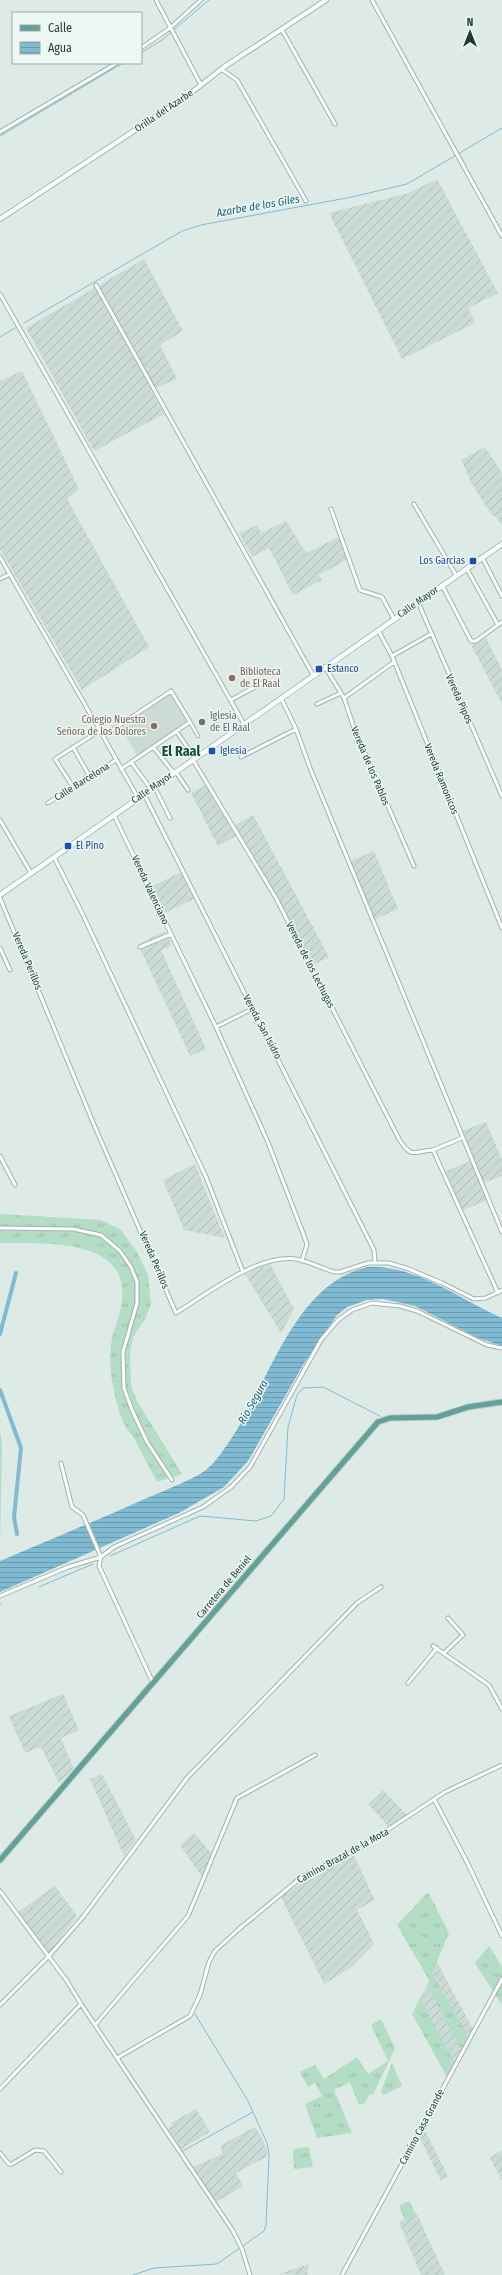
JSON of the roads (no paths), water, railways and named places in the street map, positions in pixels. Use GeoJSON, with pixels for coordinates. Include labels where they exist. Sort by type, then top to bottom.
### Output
{"type":"FeatureCollection","features":[{"type":"Feature","properties":{"kind":"main road","name":"Calle Mayor"},"geometry":{"type":"LineString","coordinates":[[0,895],[502,544]]}},
{"type":"Feature","properties":{"kind":"main road","name":"Carretera de Beniel"},"geometry":{"type":"LineString","coordinates":[[0,1860],[378,1422],[390,1418],[437,1417],[468,1407],[502,1402]]}},
{"type":"Feature","properties":{"kind":"street"},"geometry":{"type":"LineString","coordinates":[[156,0],[173,36],[201,85]]}},
{"type":"Feature","properties":{"kind":"street"},"geometry":{"type":"LineString","coordinates":[[142,47],[170,28],[201,0]]}},
{"type":"Feature","properties":{"kind":"street","name":"Orilla del Azarbe"},"geometry":{"type":"LineString","coordinates":[[0,220],[201,85],[221,69],[326,0]]}},
{"type":"Feature","properties":{"kind":"street"},"geometry":{"type":"LineString","coordinates":[[372,0],[502,236]]}},
{"type":"Feature","properties":{"kind":"street"},"geometry":{"type":"LineString","coordinates":[[282,30],[335,124]]}},
{"type":"Feature","properties":{"kind":"street"},"geometry":{"type":"LineString","coordinates":[[0,132],[115,64]]}},
{"type":"Feature","properties":{"kind":"street"},"geometry":{"type":"LineString","coordinates":[[221,69],[237,80],[306,201]]}},
{"type":"Feature","properties":{"kind":"street"},"geometry":{"type":"LineString","coordinates":[[96,285],[313,675]]}},
{"type":"Feature","properties":{"kind":"street"},"geometry":{"type":"LineString","coordinates":[[0,294],[244,724]]}},
{"type":"Feature","properties":{"kind":"street"},"geometry":{"type":"LineString","coordinates":[[414,504],[456,575]]}},
{"type":"Feature","properties":{"kind":"street"},"geometry":{"type":"LineString","coordinates":[[331,509],[360,590],[382,597],[394,619]]}},
{"type":"Feature","properties":{"kind":"street"},"geometry":{"type":"LineString","coordinates":[[0,557],[138,798]]}},
{"type":"Feature","properties":{"kind":"street"},"geometry":{"type":"LineString","coordinates":[[482,557],[502,596]]}},
{"type":"Feature","properties":{"kind":"street"},"geometry":{"type":"LineString","coordinates":[[466,568],[498,625]]}},
{"type":"Feature","properties":{"kind":"street"},"geometry":{"type":"LineString","coordinates":[[0,579],[10,574]]}},
{"type":"Feature","properties":{"kind":"street"},"geometry":{"type":"LineString","coordinates":[[442,585],[471,642],[476,641],[502,622]]}},
{"type":"Feature","properties":{"kind":"street","name":"Vereda Pipos"},"geometry":{"type":"LineString","coordinates":[[418,602],[502,796]]}},
{"type":"Feature","properties":{"kind":"street","name":"Vereda Ramonicos"},"geometry":{"type":"LineString","coordinates":[[378,630],[392,656],[502,928]]}},
{"type":"Feature","properties":{"kind":"street"},"geometry":{"type":"LineString","coordinates":[[392,656],[431,634]]}},
{"type":"Feature","properties":{"kind":"street"},"geometry":{"type":"LineString","coordinates":[[344,698],[394,662]]}},
{"type":"Feature","properties":{"kind":"street","name":"Vereda de los Pablos"},"geometry":{"type":"LineString","coordinates":[[325,667],[344,698],[353,725],[414,866]]}},
{"type":"Feature","properties":{"kind":"street"},"geometry":{"type":"LineString","coordinates":[[231,700],[262,683]]}},
{"type":"Feature","properties":{"kind":"street"},"geometry":{"type":"LineString","coordinates":[[103,736],[171,691],[198,736]]}},
{"type":"Feature","properties":{"kind":"street"},"geometry":{"type":"LineString","coordinates":[[317,704],[341,693]]}},
{"type":"Feature","properties":{"kind":"street"},"geometry":{"type":"LineString","coordinates":[[281,698],[296,729],[462,1138],[502,1232]]}},
{"type":"Feature","properties":{"kind":"street"},"geometry":{"type":"LineString","coordinates":[[121,769],[190,722]]}},
{"type":"Feature","properties":{"kind":"street"},"geometry":{"type":"LineString","coordinates":[[241,757],[296,729]]}},
{"type":"Feature","properties":{"kind":"street"},"geometry":{"type":"LineString","coordinates":[[73,787],[55,759],[99,731]]}},
{"type":"Feature","properties":{"kind":"street"},"geometry":{"type":"LineString","coordinates":[[176,731],[194,759]]}},
{"type":"Feature","properties":{"kind":"street"},"geometry":{"type":"LineString","coordinates":[[153,746],[188,790]]}},
{"type":"Feature","properties":{"kind":"street"},"geometry":{"type":"LineString","coordinates":[[73,747],[90,777]]}},
{"type":"Feature","properties":{"kind":"street","name":"Vereda de los Lechugas"},"geometry":{"type":"LineString","coordinates":[[194,759],[276,898],[399,1139],[410,1152],[434,1150]]}},
{"type":"Feature","properties":{"kind":"street","name":"Calle Barcelona"},"geometry":{"type":"LineString","coordinates":[[48,803],[116,760]]}},
{"type":"Feature","properties":{"kind":"street"},"geometry":{"type":"LineString","coordinates":[[131,762],[153,788],[170,818]]}},
{"type":"Feature","properties":{"kind":"street","name":"Vereda San Isidro"},"geometry":{"type":"LineString","coordinates":[[144,794],[374,1250],[375,1262]]}},
{"type":"Feature","properties":{"kind":"street","name":"Vereda Valenciano"},"geometry":{"type":"LineString","coordinates":[[114,815],[171,934],[140,947]]}},
{"type":"Feature","properties":{"kind":"street"},"geometry":{"type":"LineString","coordinates":[[0,820],[31,873]]}},
{"type":"Feature","properties":{"kind":"street"},"geometry":{"type":"LineString","coordinates":[[54,857],[82,913],[206,1177],[243,1272]]}},
{"type":"Feature","properties":{"kind":"street","name":"Vereda Perillos"},"geometry":{"type":"LineString","coordinates":[[0,898],[95,1127],[176,1313],[243,1272],[265,1262],[282,1259],[302,1261],[334,1272],[375,1262],[409,1269],[442,1282],[474,1300],[486,1298],[498,1292]]}},
{"type":"Feature","properties":{"kind":"street"},"geometry":{"type":"LineString","coordinates":[[171,934],[216,1027],[267,1140],[307,1244],[302,1261]]}},
{"type":"Feature","properties":{"kind":"street"},"geometry":{"type":"LineString","coordinates":[[0,948],[10,970]]}},
{"type":"Feature","properties":{"kind":"street"},"geometry":{"type":"LineString","coordinates":[[216,1027],[252,1009]]}},
{"type":"Feature","properties":{"kind":"street"},"geometry":{"type":"LineString","coordinates":[[462,1138],[434,1150],[498,1292],[502,1290]]}},
{"type":"Feature","properties":{"kind":"street"},"geometry":{"type":"LineString","coordinates":[[0,1156],[15,1185]]}},
{"type":"Feature","properties":{"kind":"street"},"geometry":{"type":"LineString","coordinates":[[0,1228],[74,1229],[101,1235],[120,1251],[137,1282],[137,1303],[123,1352],[124,1388],[132,1410],[147,1442],[172,1480]]}},
{"type":"Feature","properties":{"kind":"street"},"geometry":{"type":"LineString","coordinates":[[0,1596],[68,1567],[101,1556],[114,1547],[203,1507],[231,1487],[250,1467],[321,1340],[338,1320],[352,1310],[372,1303],[400,1306],[417,1311],[487,1345],[502,1348]]}},
{"type":"Feature","properties":{"kind":"street"},"geometry":{"type":"LineString","coordinates":[[61,1463],[72,1508],[83,1515],[101,1556],[99,1566],[153,1684]]}},
{"type":"Feature","properties":{"kind":"street"},"geometry":{"type":"LineString","coordinates":[[0,2005],[48,1957],[83,1917],[187,1778],[357,1603],[381,1587]]}},
{"type":"Feature","properties":{"kind":"street"},"geometry":{"type":"LineString","coordinates":[[444,1653],[463,1635],[448,1618]]}},
{"type":"Feature","properties":{"kind":"street"},"geometry":{"type":"LineString","coordinates":[[433,1646],[489,1685],[502,1709]]}},
{"type":"Feature","properties":{"kind":"street"},"geometry":{"type":"LineString","coordinates":[[408,1683],[437,1648]]}},
{"type":"Feature","properties":{"kind":"street"},"geometry":{"type":"LineString","coordinates":[[95,2025],[188,1916],[237,1798],[315,1755]]}},
{"type":"Feature","properties":{"kind":"street","name":"Camino Brazal de la Mota"},"geometry":{"type":"LineString","coordinates":[[117,2058],[190,2016],[200,1995],[209,1962],[215,1952],[239,1929],[303,1876],[357,1850],[435,1801],[445,1792],[502,1765]]}},
{"type":"Feature","properties":{"kind":"street"},"geometry":{"type":"LineString","coordinates":[[435,1801],[468,1864],[502,1936]]}},
{"type":"Feature","properties":{"kind":"street"},"geometry":{"type":"LineString","coordinates":[[0,1891],[67,1981],[233,2231],[241,2248],[250,2275]]}},
{"type":"Feature","properties":{"kind":"street","name":"Camino Casa Grande"},"geometry":{"type":"LineString","coordinates":[[342,2275],[502,1979]]}},
{"type":"Feature","properties":{"kind":"street"},"geometry":{"type":"LineString","coordinates":[[0,2089],[81,2004]]}},
{"type":"Feature","properties":{"kind":"street"},"geometry":{"type":"LineString","coordinates":[[0,2153],[5,2160],[12,2164],[35,2150],[44,2151],[61,2172]]}},
{"type":"Feature","properties":{"kind":"water","name":"Río Segura"},"geometry":{"type":"Polygon","coordinates":[[[368,1267],[404,1271],[421,1277],[502,1318],[502,1346],[478,1338],[415,1306],[383,1299],[367,1300],[347,1307],[337,1315],[303,1365],[248,1461],[224,1487],[179,1513],[0,1592],[0,1561],[178,1485],[202,1473],[211,1466],[233,1436],[287,1336],[303,1313],[321,1292],[343,1277],[368,1267]]]}},
{"type":"Feature","properties":{"kind":"waterway"},"geometry":{"type":"LineString","coordinates":[[142,52],[162,40],[209,0]]}},
{"type":"Feature","properties":{"kind":"waterway"},"geometry":{"type":"LineString","coordinates":[[0,136],[121,64]]}},
{"type":"Feature","properties":{"kind":"waterway","name":"Azarbe de los Giles"},"geometry":{"type":"LineString","coordinates":[[24,323],[182,231],[201,225],[352,197],[407,184],[502,128]]}},
{"type":"Feature","properties":{"kind":"waterway","name":"Azarbe de los Giles"},"geometry":{"type":"LineString","coordinates":[[0,337],[15,328]]}},
{"type":"Feature","properties":{"kind":"waterway"},"geometry":{"type":"LineString","coordinates":[[0,1334],[16,1273]]}},
{"type":"Feature","properties":{"kind":"waterway"},"geometry":{"type":"LineString","coordinates":[[110,1556],[200,1516],[256,1521],[271,1516],[284,1499],[288,1427],[297,1395],[303,1388],[323,1387],[380,1416]]}},
{"type":"Feature","properties":{"kind":"waterway"},"geometry":{"type":"LineString","coordinates":[[0,1390],[21,1448],[14,1517],[17,1534]]}},
{"type":"Feature","properties":{"kind":"waterway"},"geometry":{"type":"LineString","coordinates":[[39,1587],[93,1564]]}},
{"type":"Feature","properties":{"kind":"waterway"},"geometry":{"type":"LineString","coordinates":[[133,2275],[154,2268],[217,2264],[264,2231],[266,2225],[269,2155],[267,2143],[248,2101],[195,2014]]}},
{"type":"Feature","properties":{"kind":"waterway"},"geometry":{"type":"LineString","coordinates":[[181,2152],[253,2112]]}},
{"type":"Feature","properties":{"kind":"place","name":"Los Garcias"},"geometry":{"type":"Point","coordinates":[473,561]}},
{"type":"Feature","properties":{"kind":"place","name":"Estanco"},"geometry":{"type":"Point","coordinates":[319,669]}},
{"type":"Feature","properties":{"kind":"place","name":"Biblioteca de El Raal"},"geometry":{"type":"Point","coordinates":[232,678]}},
{"type":"Feature","properties":{"kind":"place","name":"Iglesia de El Raal"},"geometry":{"type":"Point","coordinates":[202,722]}},
{"type":"Feature","properties":{"kind":"place","name":"Colegio Nuestra Señora de los Dolores"},"geometry":{"type":"Point","coordinates":[154,726]}},
{"type":"Feature","properties":{"kind":"place","name":"Iglesia"},"geometry":{"type":"Point","coordinates":[212,751]}},
{"type":"Feature","properties":{"kind":"place","name":"El Pino"},"geometry":{"type":"Point","coordinates":[68,846]}},
{"type":"Feature","properties":{"kind":"district","name":"El Raal"},"geometry":{"type":"Point","coordinates":[181,751]}}]}
